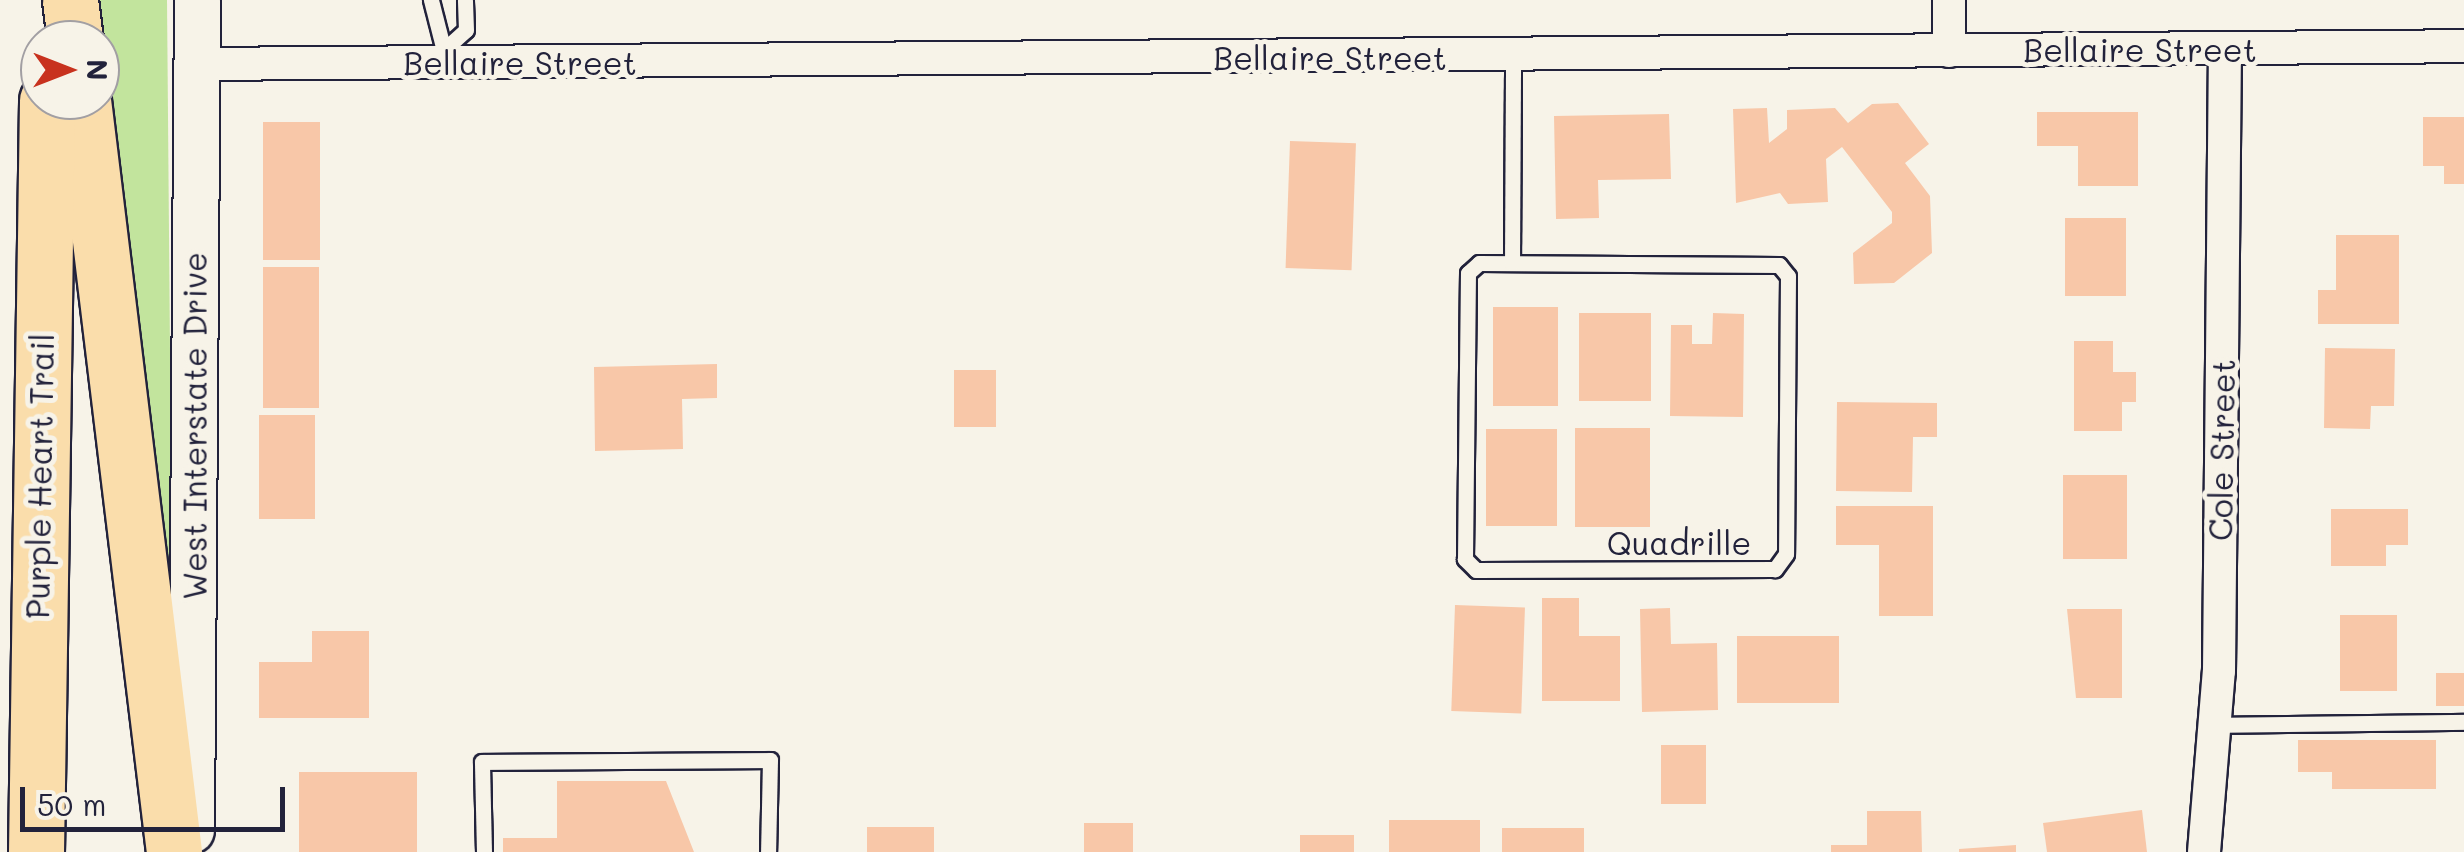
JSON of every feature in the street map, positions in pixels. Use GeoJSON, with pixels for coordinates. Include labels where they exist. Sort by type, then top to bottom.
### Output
{"type":"FeatureCollection","features":[{"type":"Feature","properties":{"kind":"highway","name":"Purple Heart Trail"},"geometry":{"type":"LineString","coordinates":[[36,852],[48,120]]}},
{"type":"Feature","properties":{"kind":"highway"},"geometry":{"type":"LineString","coordinates":[[85,120],[174,852]]}},
{"type":"Feature","properties":{"kind":"main road","name":"West Interstate Drive"},"geometry":{"type":"LineString","coordinates":[[191,852],[197,0]]}},
{"type":"Feature","properties":{"kind":"street"},"geometry":{"type":"LineString","coordinates":[[1949,0],[1949,51]]}},
{"type":"Feature","properties":{"kind":"street","name":"Bellaire Street"},"geometry":{"type":"LineString","coordinates":[[196,64],[447,54],[1513,56],[2464,46]]}},
{"type":"Feature","properties":{"kind":"street","name":"Cole Street"},"geometry":{"type":"LineString","coordinates":[[2204,852],[2213,725],[2225,48]]}},
{"type":"Feature","properties":{"kind":"lane"},"geometry":{"type":"LineString","coordinates":[[431,0],[432,32],[447,54],[466,30],[465,0]]}},
{"type":"Feature","properties":{"kind":"lane"},"geometry":{"type":"LineString","coordinates":[[1512,263],[1513,56]]}},
{"type":"Feature","properties":{"kind":"lane","name":"Quadrille"},"geometry":{"type":"LineString","coordinates":[[1479,263],[1512,263],[1778,264],[1788,276],[1786,534],[1775,569],[1476,570],[1464,559],[1468,273],[1479,263]]}},
{"type":"Feature","properties":{"kind":"lane"},"geometry":{"type":"LineString","coordinates":[[2213,725],[2464,722]]}},
{"type":"Feature","properties":{"kind":"lane"},"geometry":{"type":"LineString","coordinates":[[484,852],[482,762],[770,760],[768,852]]}},
{"type":"Feature","properties":{"kind":"green space"},"geometry":{"type":"Polygon","coordinates":[[[96,0],[167,0],[172,584],[152,581],[108,120],[120,120],[120,20],[98,20],[96,0]]]}},
{"type":"Feature","properties":{"kind":"building"},"geometry":{"type":"Polygon","coordinates":[[[1898,103],[1929,144],[1905,163],[1930,196],[1932,253],[1894,283],[1854,284],[1853,253],[1892,223],[1892,212],[1842,147],[1826,159],[1828,202],[1788,204],[1780,193],[1736,203],[1733,109],[1767,108],[1769,143],[1787,129],[1787,110],[1835,108],[1848,123],[1872,104],[1898,103]]]}},
{"type":"Feature","properties":{"kind":"building"},"geometry":{"type":"Polygon","coordinates":[[[2037,112],[2138,112],[2138,186],[2078,186],[2078,146],[2037,146],[2037,112]]]}},
{"type":"Feature","properties":{"kind":"building"},"geometry":{"type":"Polygon","coordinates":[[[1669,114],[1671,179],[1598,180],[1599,218],[1556,219],[1554,116],[1669,114]]]}},
{"type":"Feature","properties":{"kind":"building"},"geometry":{"type":"Polygon","coordinates":[[[2423,117],[2464,117],[2464,184],[2444,184],[2444,166],[2423,166],[2423,117]]]}},
{"type":"Feature","properties":{"kind":"building"},"geometry":{"type":"Polygon","coordinates":[[[263,122],[320,122],[320,260],[263,260],[263,122]]]}},
{"type":"Feature","properties":{"kind":"building"},"geometry":{"type":"Polygon","coordinates":[[[1290,141],[1356,143],[1352,270],[1286,268],[1290,141]]]}},
{"type":"Feature","properties":{"kind":"building"},"geometry":{"type":"Polygon","coordinates":[[[2065,218],[2126,218],[2126,296],[2065,296],[2065,218]]]}},
{"type":"Feature","properties":{"kind":"building"},"geometry":{"type":"Polygon","coordinates":[[[2336,235],[2399,235],[2399,324],[2318,324],[2318,290],[2336,290],[2336,235]]]}},
{"type":"Feature","properties":{"kind":"building"},"geometry":{"type":"Polygon","coordinates":[[[263,267],[319,267],[319,408],[263,408],[263,267]]]}},
{"type":"Feature","properties":{"kind":"building"},"geometry":{"type":"Polygon","coordinates":[[[1493,307],[1558,307],[1558,406],[1493,406],[1493,307]]]}},
{"type":"Feature","properties":{"kind":"building"},"geometry":{"type":"Polygon","coordinates":[[[1579,313],[1651,313],[1651,401],[1579,401],[1579,313]]]}},
{"type":"Feature","properties":{"kind":"building"},"geometry":{"type":"Polygon","coordinates":[[[1713,313],[1744,314],[1743,417],[1670,416],[1671,325],[1692,325],[1692,344],[1712,344],[1713,313]]]}},
{"type":"Feature","properties":{"kind":"building"},"geometry":{"type":"Polygon","coordinates":[[[2074,341],[2113,341],[2113,372],[2136,372],[2136,402],[2122,402],[2122,431],[2074,431],[2074,341]]]}},
{"type":"Feature","properties":{"kind":"building"},"geometry":{"type":"Polygon","coordinates":[[[2325,348],[2395,349],[2394,406],[2371,406],[2370,429],[2324,428],[2325,348]]]}},
{"type":"Feature","properties":{"kind":"building"},"geometry":{"type":"Polygon","coordinates":[[[717,364],[717,398],[682,399],[683,449],[595,451],[594,367],[717,364]]]}},
{"type":"Feature","properties":{"kind":"building"},"geometry":{"type":"Polygon","coordinates":[[[954,370],[996,370],[996,427],[954,427],[954,370]]]}},
{"type":"Feature","properties":{"kind":"building"},"geometry":{"type":"Polygon","coordinates":[[[1837,402],[1937,403],[1937,437],[1913,437],[1912,492],[1836,491],[1837,402]]]}},
{"type":"Feature","properties":{"kind":"building"},"geometry":{"type":"Polygon","coordinates":[[[259,415],[315,415],[315,519],[259,519],[259,415]]]}},
{"type":"Feature","properties":{"kind":"building"},"geometry":{"type":"Polygon","coordinates":[[[1575,428],[1650,428],[1650,527],[1575,527],[1575,428]]]}},
{"type":"Feature","properties":{"kind":"building"},"geometry":{"type":"Polygon","coordinates":[[[1486,429],[1557,429],[1557,526],[1486,526],[1486,429]]]}},
{"type":"Feature","properties":{"kind":"building"},"geometry":{"type":"Polygon","coordinates":[[[2063,475],[2127,475],[2127,559],[2063,559],[2063,475]]]}},
{"type":"Feature","properties":{"kind":"building"},"geometry":{"type":"Polygon","coordinates":[[[1836,506],[1933,506],[1933,616],[1879,616],[1879,545],[1836,545],[1836,506]]]}},
{"type":"Feature","properties":{"kind":"building"},"geometry":{"type":"Polygon","coordinates":[[[2331,509],[2408,509],[2408,545],[2386,545],[2386,566],[2331,566],[2331,509]]]}},
{"type":"Feature","properties":{"kind":"building"},"geometry":{"type":"Polygon","coordinates":[[[1542,598],[1579,598],[1579,636],[1620,636],[1620,701],[1542,701],[1542,598]]]}},
{"type":"Feature","properties":{"kind":"building"},"geometry":{"type":"Polygon","coordinates":[[[1455,605],[1525,607],[1521,713],[1451,711],[1455,605]]]}},
{"type":"Feature","properties":{"kind":"building"},"geometry":{"type":"Polygon","coordinates":[[[1670,608],[1671,644],[1717,643],[1718,710],[1642,712],[1640,609],[1670,608]]]}},
{"type":"Feature","properties":{"kind":"building"},"geometry":{"type":"Polygon","coordinates":[[[2067,609],[2122,609],[2122,698],[2076,698],[2067,609]]]}},
{"type":"Feature","properties":{"kind":"building"},"geometry":{"type":"Polygon","coordinates":[[[2340,615],[2397,615],[2397,691],[2340,691],[2340,615]]]}},
{"type":"Feature","properties":{"kind":"building"},"geometry":{"type":"Polygon","coordinates":[[[312,631],[369,631],[369,718],[259,718],[259,662],[312,662],[312,631]]]}},
{"type":"Feature","properties":{"kind":"building"},"geometry":{"type":"Polygon","coordinates":[[[1737,636],[1839,636],[1839,703],[1737,703],[1737,636]]]}},
{"type":"Feature","properties":{"kind":"building"},"geometry":{"type":"Polygon","coordinates":[[[2436,673],[2464,673],[2464,706],[2436,706],[2436,673]]]}},
{"type":"Feature","properties":{"kind":"building"},"geometry":{"type":"Polygon","coordinates":[[[2298,740],[2436,740],[2436,789],[2332,789],[2332,772],[2298,772],[2298,740]]]}},
{"type":"Feature","properties":{"kind":"building"},"geometry":{"type":"Polygon","coordinates":[[[1661,745],[1706,745],[1706,804],[1661,804],[1661,745]]]}},
{"type":"Feature","properties":{"kind":"building"},"geometry":{"type":"Polygon","coordinates":[[[299,772],[417,772],[417,852],[299,852],[299,772]]]}},
{"type":"Feature","properties":{"kind":"building"},"geometry":{"type":"Polygon","coordinates":[[[557,781],[666,781],[694,852],[503,852],[503,838],[557,838],[557,781]]]}},
{"type":"Feature","properties":{"kind":"building"},"geometry":{"type":"Polygon","coordinates":[[[2142,810],[2147,852],[2047,852],[2043,823],[2142,810]]]}},
{"type":"Feature","properties":{"kind":"building"},"geometry":{"type":"Polygon","coordinates":[[[1867,811],[1921,811],[1922,852],[1831,852],[1831,845],[1867,845],[1867,811]]]}},
{"type":"Feature","properties":{"kind":"building"},"geometry":{"type":"Polygon","coordinates":[[[1389,820],[1480,820],[1480,852],[1389,852],[1389,820]]]}},
{"type":"Feature","properties":{"kind":"building"},"geometry":{"type":"Polygon","coordinates":[[[1084,823],[1133,823],[1133,852],[1084,852],[1084,823]]]}},
{"type":"Feature","properties":{"kind":"building"},"geometry":{"type":"Polygon","coordinates":[[[867,827],[934,827],[934,852],[867,852],[867,827]]]}},
{"type":"Feature","properties":{"kind":"building"},"geometry":{"type":"Polygon","coordinates":[[[1502,828],[1584,828],[1584,852],[1502,852],[1502,828]]]}},
{"type":"Feature","properties":{"kind":"building"},"geometry":{"type":"Polygon","coordinates":[[[1300,835],[1354,835],[1354,852],[1300,852],[1300,835]]]}},
{"type":"Feature","properties":{"kind":"building"},"geometry":{"type":"Polygon","coordinates":[[[2016,845],[2016,852],[1959,852],[1959,849],[2016,845]]]}}]}
